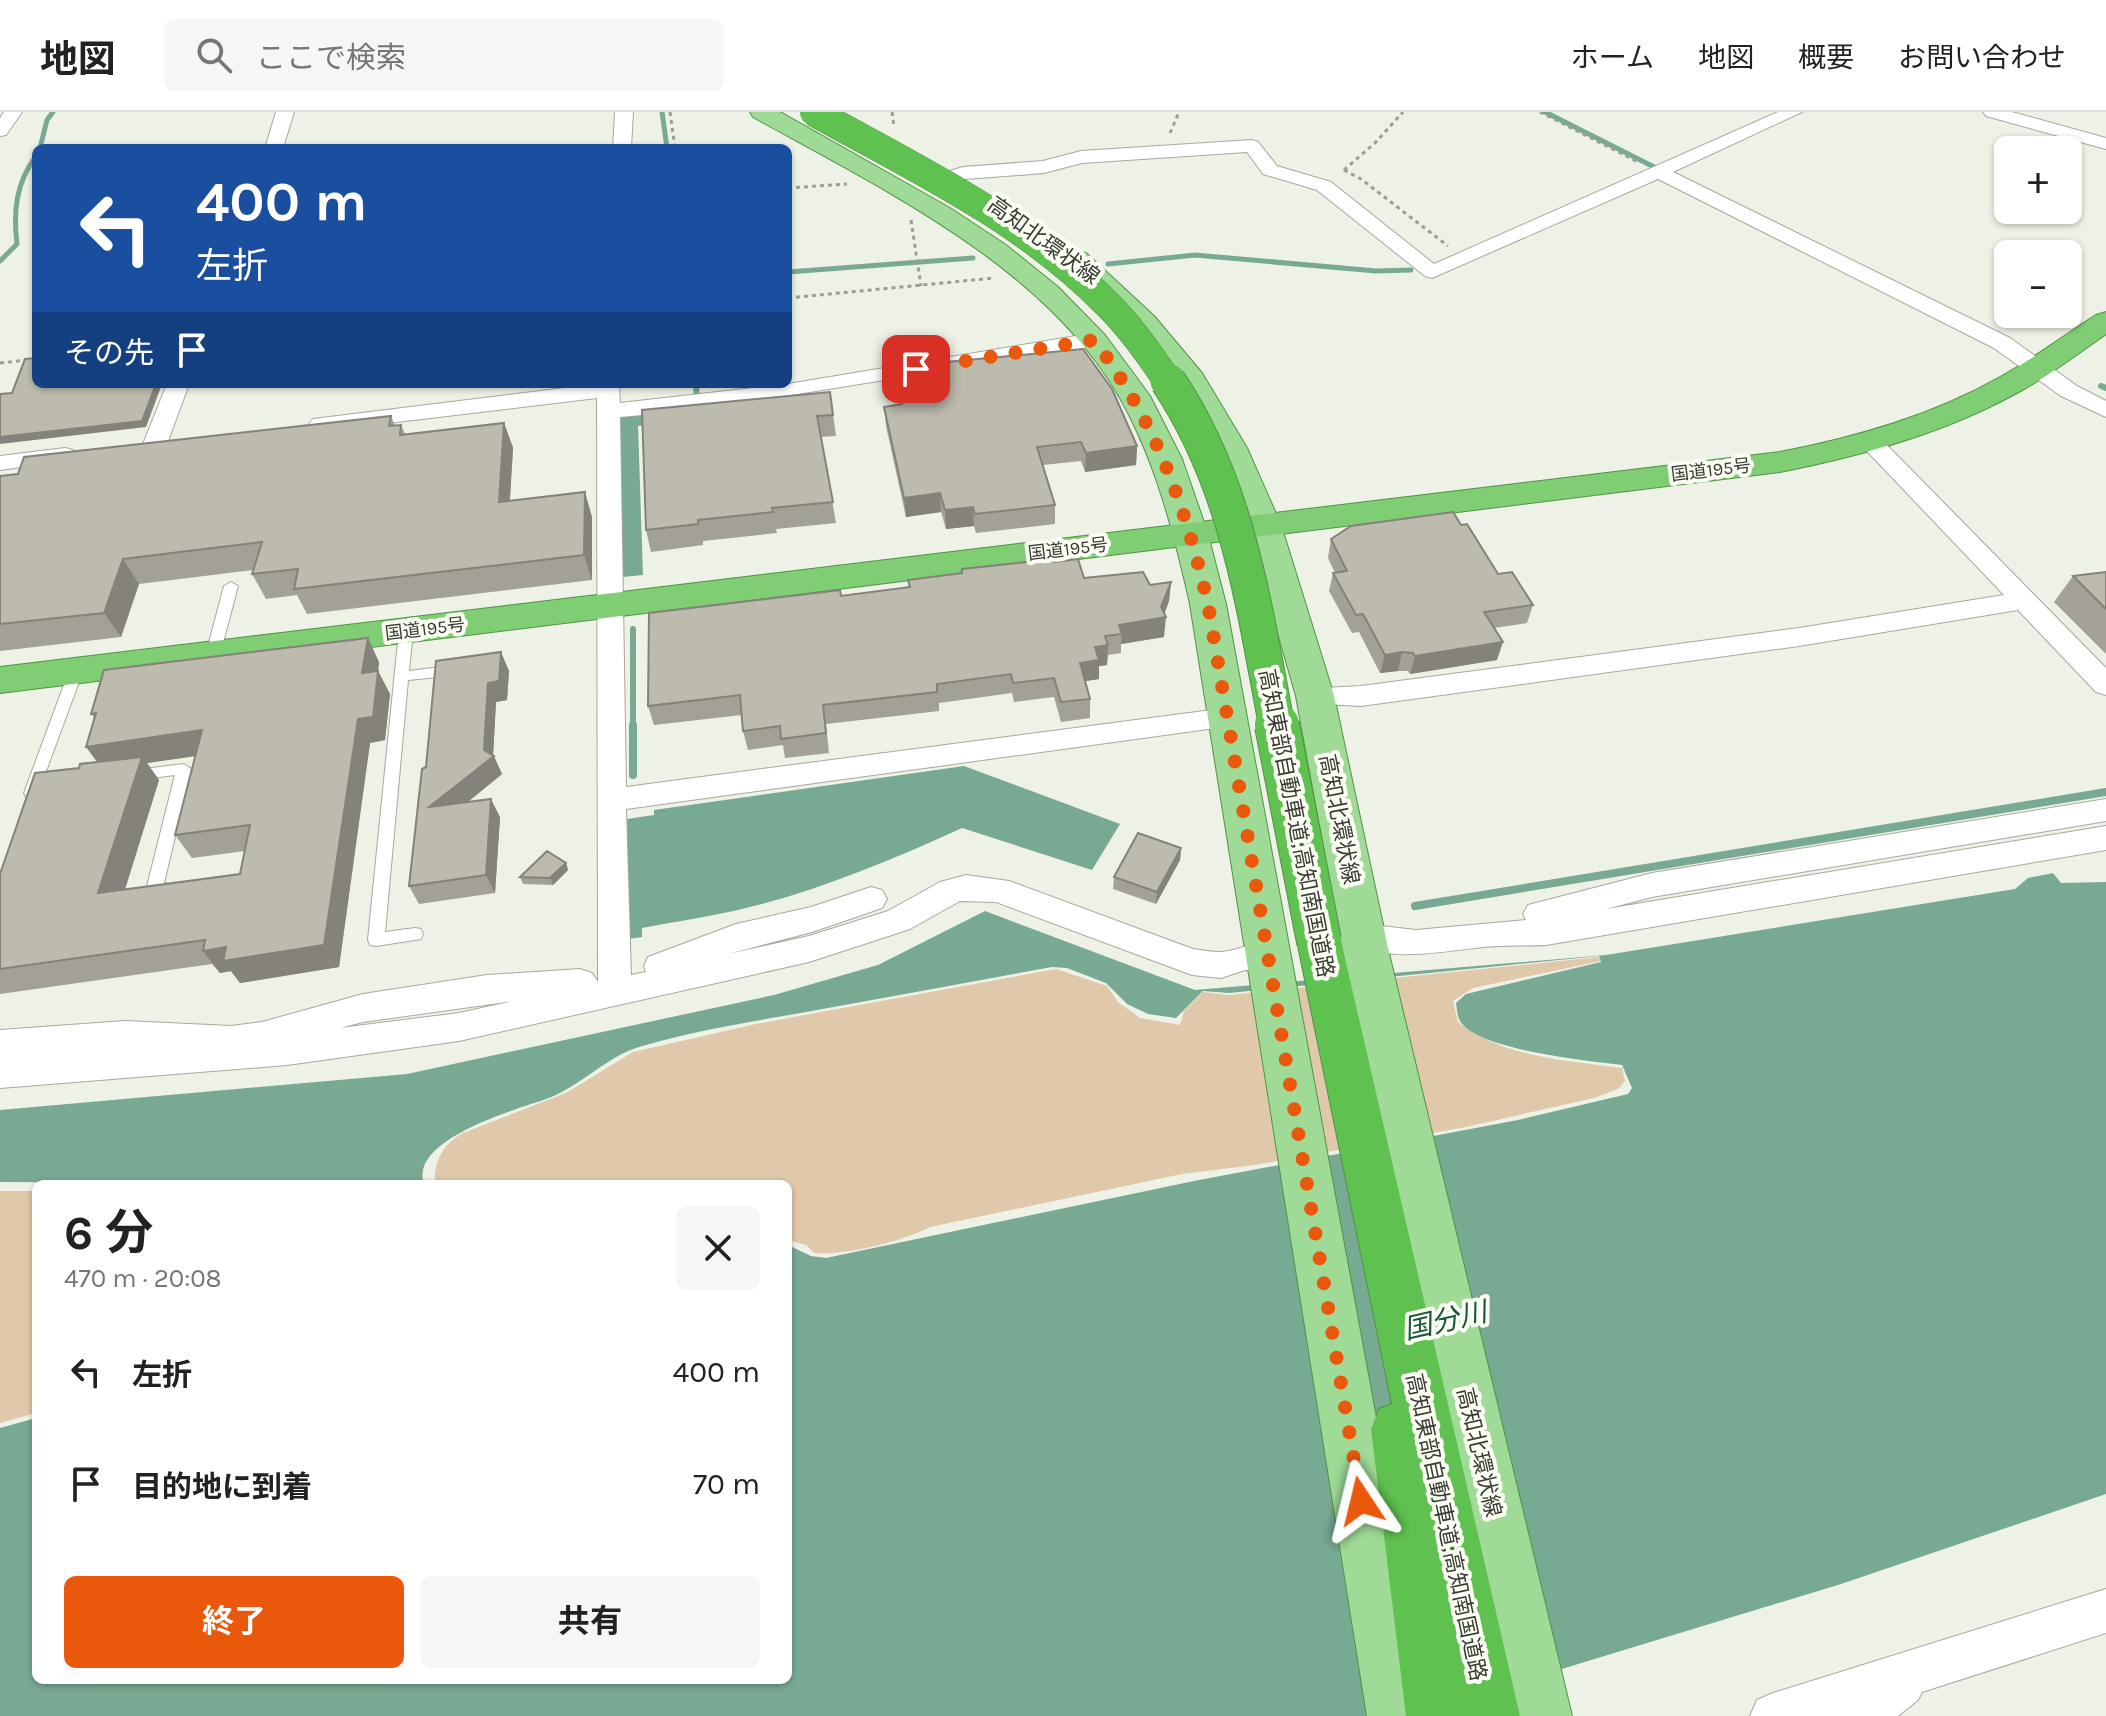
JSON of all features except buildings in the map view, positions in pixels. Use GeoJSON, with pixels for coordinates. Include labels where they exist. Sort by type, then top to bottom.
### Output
{"type":"FeatureCollection","features":[{"type":"Feature","properties":{"kind":"highway","name":"高知東部自動車道;高知南国道路"},"geometry":{"type":"LineString","coordinates":[[814,112],[970,199],[1053,255],[1087,284],[1150,356],[1179,401],[1229,507],[1350,947],[1488,1716]]}},
{"type":"Feature","properties":{"kind":"highway","name":"国道195号"},"geometry":{"type":"LineString","coordinates":[[0,680],[1780,462],[1871,442],[1925,426],[2035,369],[2106,321]]}},
{"type":"Feature","properties":{"kind":"highway"},"geometry":{"type":"LineString","coordinates":[[1350,947],[1338,1035],[1394,1391],[1438,1716]]}},
{"type":"Feature","properties":{"kind":"main road","name":"高知北環状線"},"geometry":{"type":"LineString","coordinates":[[762,112],[933,209],[1017,265],[1094,340],[1130,390],[1165,458],[1192,534],[1208,604],[1399,1716]]}},
{"type":"Feature","properties":{"kind":"main road","name":"高知北環状線"},"geometry":{"type":"LineString","coordinates":[[834,112],[950,177],[1062,248],[1094,273],[1144,322],[1177,361],[1211,410],[1231,448],[1264,525],[1315,696],[1350,947],[1540,1716]]}},
{"type":"Feature","properties":{"kind":"street"},"geometry":{"type":"LineString","coordinates":[[0,131],[13,112]]}},
{"type":"Feature","properties":{"kind":"street"},"geometry":{"type":"LineString","coordinates":[[275,144],[285,112]]}},
{"type":"Feature","properties":{"kind":"street"},"geometry":{"type":"LineString","coordinates":[[622,144],[624,112]]}},
{"type":"Feature","properties":{"kind":"street"},"geometry":{"type":"LineString","coordinates":[[950,177],[963,173],[1044,167],[1081,157],[1252,146],[1270,170],[1320,185],[1432,272],[1462,256],[1793,112]]}},
{"type":"Feature","properties":{"kind":"street"},"geometry":{"type":"LineString","coordinates":[[1992,112],[2106,144]]}},
{"type":"Feature","properties":{"kind":"street"},"geometry":{"type":"LineString","coordinates":[[1657,171],[1910,291],[2002,343],[2035,369],[2106,410]]}},
{"type":"Feature","properties":{"kind":"street"},"geometry":{"type":"LineString","coordinates":[[792,388],[1094,340]]}},
{"type":"Feature","properties":{"kind":"street"},"geometry":{"type":"LineString","coordinates":[[176,388],[147,445],[186,441]]}},
{"type":"Feature","properties":{"kind":"street"},"geometry":{"type":"LineString","coordinates":[[296,427],[608,395],[696,403],[791,388]]}},
{"type":"Feature","properties":{"kind":"street"},"geometry":{"type":"LineString","coordinates":[[608,395],[614,985]]}},
{"type":"Feature","properties":{"kind":"street"},"geometry":{"type":"LineString","coordinates":[[1871,442],[2106,685]]}},
{"type":"Feature","properties":{"kind":"street"},"geometry":{"type":"LineString","coordinates":[[0,463],[93,452]]}},
{"type":"Feature","properties":{"kind":"street"},"geometry":{"type":"LineString","coordinates":[[1315,696],[1361,696],[1799,637],[2025,600]]}},
{"type":"Feature","properties":{"kind":"street"},"geometry":{"type":"LineString","coordinates":[[611,800],[1227,718]]}},
{"type":"Feature","properties":{"kind":"street"},"geometry":{"type":"LineString","coordinates":[[1487,934],[1523,918],[1652,885],[2106,810]]}},
{"type":"Feature","properties":{"kind":"street"},"geometry":{"type":"LineString","coordinates":[[1350,947],[1487,934],[1546,932],[2106,838]]}},
{"type":"Feature","properties":{"kind":"street"},"geometry":{"type":"LineString","coordinates":[[0,1073],[229,1047],[363,1008],[487,989],[614,985],[809,949],[899,920],[951,891],[975,886],[998,890],[1192,962],[1221,965],[1245,957],[1267,958]]}},
{"type":"Feature","properties":{"kind":"street"},"geometry":{"type":"LineString","coordinates":[[614,985],[736,937],[812,919],[871,899]]}},
{"type":"Feature","properties":{"kind":"street"},"geometry":{"type":"LineString","coordinates":[[0,1044],[125,1035],[229,1047]]}},
{"type":"Feature","properties":{"kind":"street"},"geometry":{"type":"LineString","coordinates":[[1773,1716],[2106,1611]]}},
{"type":"Feature","properties":{"kind":"street"},"geometry":{"type":"LineString","coordinates":[[1860,1716],[1916,1673]]}},
{"type":"Feature","properties":{"kind":"lane"},"geometry":{"type":"LineString","coordinates":[[213,654],[231,586]]}},
{"type":"Feature","properties":{"kind":"lane"},"geometry":{"type":"LineString","coordinates":[[406,631],[376,940],[415,934]]}},
{"type":"Feature","properties":{"kind":"lane"},"geometry":{"type":"LineString","coordinates":[[24,812],[41,785],[76,671]]}},
{"type":"Feature","properties":{"kind":"lane"},"geometry":{"type":"LineString","coordinates":[[402,676],[449,671]]}},
{"type":"Feature","properties":{"kind":"lane"},"geometry":{"type":"LineString","coordinates":[[124,776],[184,769],[154,890],[182,887]]}},
{"type":"Feature","properties":{"kind":"path"},"geometry":{"type":"LineString","coordinates":[[670,112],[674,144]]}},
{"type":"Feature","properties":{"kind":"path"},"geometry":{"type":"LineString","coordinates":[[1320,185],[1370,149],[1403,112]]}},
{"type":"Feature","properties":{"kind":"path"},"geometry":{"type":"LineString","coordinates":[[1540,112],[1657,171]]}},
{"type":"Feature","properties":{"kind":"path"},"geometry":{"type":"LineString","coordinates":[[1344,170],[1361,179],[1462,256]]}},
{"type":"Feature","properties":{"kind":"path"},"geometry":{"type":"LineString","coordinates":[[792,188],[858,183]]}},
{"type":"Feature","properties":{"kind":"path"},"geometry":{"type":"LineString","coordinates":[[921,286],[911,215],[933,209]]}},
{"type":"Feature","properties":{"kind":"path"},"geometry":{"type":"LineString","coordinates":[[792,298],[993,278],[1001,285]]}},
{"type":"Feature","properties":{"kind":"path"},"geometry":{"type":"LineString","coordinates":[[0,363],[32,359]]}},
{"type":"Feature","properties":{"kind":"shaded area"},"geometry":{"type":"Polygon","coordinates":[[[1599,957],[1601,961],[1473,988],[1453,1001],[1458,1022],[1495,1043],[1536,1056],[1622,1068],[1625,1081],[1618,1089],[1594,1098],[1466,1127],[1255,1165],[1182,1174],[930,1227],[857,1250],[827,1253],[814,1253],[806,1245],[792,1241],[792,1180],[435,1180],[442,1152],[463,1133],[566,1093],[633,1052],[756,1024],[1056,969],[1107,986],[1118,1002],[1140,1018],[1180,1025],[1184,1011],[1203,992],[1228,995],[1599,957]]]}},
{"type":"Feature","properties":{"kind":"shaded area"},"geometry":{"type":"Polygon","coordinates":[[[0,1191],[32,1191],[32,1414],[0,1423],[0,1191]]]}},
{"type":"Feature","properties":{"kind":"water"},"geometry":{"type":"Polygon","coordinates":[[[624,413],[704,418],[638,426],[643,575],[623,577],[618,419],[624,413]]]}},
{"type":"Feature","properties":{"kind":"water"},"geometry":{"type":"Polygon","coordinates":[[[964,766],[1120,824],[1092,870],[962,828],[884,862],[777,900],[642,928],[642,937],[629,939],[627,819],[654,815],[654,810],[964,766]]]}},
{"type":"Feature","properties":{"kind":"water","name":"国分川"},"geometry":{"type":"Polygon","coordinates":[[[2053,873],[2061,883],[2106,882],[2106,1494],[1841,1584],[1407,1716],[0,1716],[0,1428],[32,1419],[32,1684],[792,1684],[792,1247],[811,1256],[826,1258],[1194,1181],[1518,1120],[1628,1094],[1632,1088],[1622,1065],[1510,1047],[1470,1031],[1458,1017],[1456,1003],[1466,994],[1601,962],[1599,956],[1229,993],[1203,991],[1176,1018],[1148,1014],[1127,1004],[1106,983],[1067,968],[1052,967],[721,1027],[628,1051],[560,1093],[469,1128],[432,1153],[424,1168],[424,1180],[0,1182],[0,1110],[407,1074],[774,995],[878,965],[985,911],[1195,990],[1606,955],[2015,889],[2028,878],[2053,873]]]}},
{"type":"Feature","properties":{"kind":"waterway"},"geometry":{"type":"LineString","coordinates":[[41,144],[47,120],[53,112]]}},
{"type":"Feature","properties":{"kind":"waterway"},"geometry":{"type":"LineString","coordinates":[[662,112],[666,144]]}},
{"type":"Feature","properties":{"kind":"waterway"},"geometry":{"type":"LineString","coordinates":[[1545,112],[1662,171]]}},
{"type":"Feature","properties":{"kind":"waterway"},"geometry":{"type":"LineString","coordinates":[[0,261],[17,244],[15,220],[20,187],[32,162]]}},
{"type":"Feature","properties":{"kind":"waterway"},"geometry":{"type":"LineString","coordinates":[[1108,264],[1195,255],[1376,271],[1411,270]]}},
{"type":"Feature","properties":{"kind":"waterway"},"geometry":{"type":"LineString","coordinates":[[792,272],[973,258]]}},
{"type":"Feature","properties":{"kind":"waterway"},"geometry":{"type":"LineString","coordinates":[[2101,386],[2106,388]]}},
{"type":"Feature","properties":{"kind":"waterway"},"geometry":{"type":"LineString","coordinates":[[696,388],[697,402]]}},
{"type":"Feature","properties":{"kind":"waterway"},"geometry":{"type":"LineString","coordinates":[[633,629],[633,775]]}},
{"type":"Feature","properties":{"kind":"waterway"},"geometry":{"type":"LineString","coordinates":[[1415,906],[2106,792]]}},
{"type":"Feature","properties":{"kind":"route"},"geometry":{"type":"LineString","coordinates":[[916,369],[1094,340],[1130,390],[1165,458],[1192,534],[1208,604],[1361,1501]]}}]}
